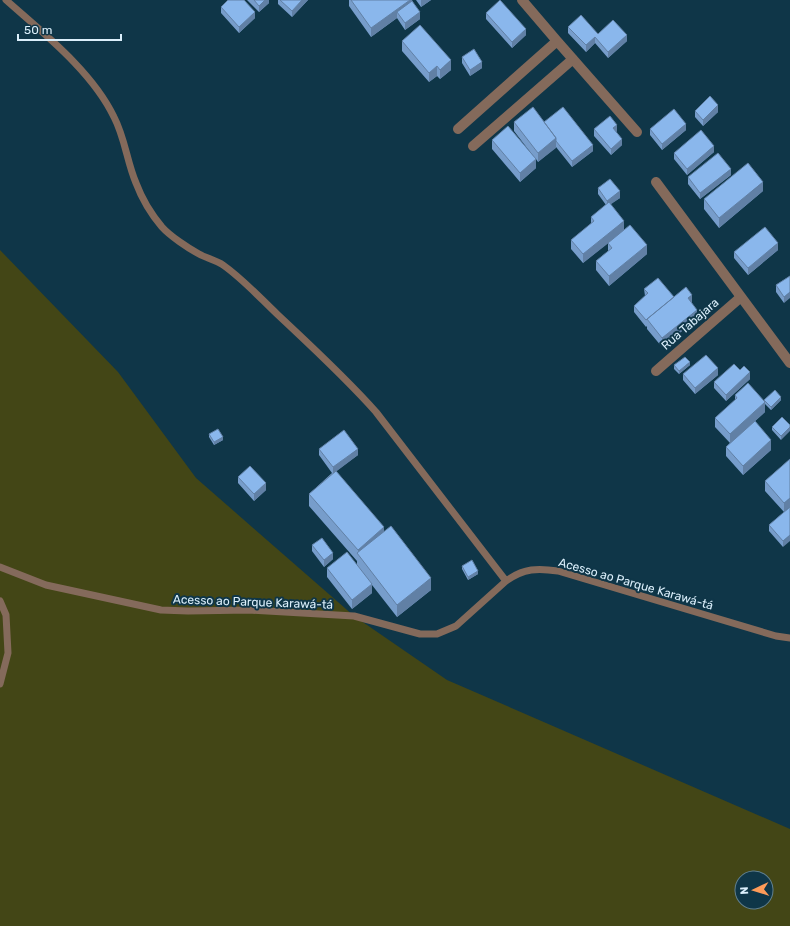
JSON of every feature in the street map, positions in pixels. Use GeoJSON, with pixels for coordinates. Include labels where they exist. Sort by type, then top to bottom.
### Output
{"type":"FeatureCollection","features":[{"type":"Feature","properties":{"kind":"street"},"geometry":{"type":"LineString","coordinates":[[522,0],[637,132]]}},
{"type":"Feature","properties":{"kind":"street"},"geometry":{"type":"LineString","coordinates":[[458,130],[557,41]]}},
{"type":"Feature","properties":{"kind":"street"},"geometry":{"type":"LineString","coordinates":[[472,146],[573,59]]}},
{"type":"Feature","properties":{"kind":"street"},"geometry":{"type":"LineString","coordinates":[[656,182],[790,363]]}},
{"type":"Feature","properties":{"kind":"street","name":"Rua Tabajara"},"geometry":{"type":"LineString","coordinates":[[656,371],[740,297]]}},
{"type":"Feature","properties":{"kind":"lane"},"geometry":{"type":"LineString","coordinates":[[6,0],[37,26],[72,60],[98,91],[114,117],[125,145],[136,183],[149,210],[164,228],[198,254],[222,265],[240,279],[356,390],[381,419],[506,581]]}},
{"type":"Feature","properties":{"kind":"lane","name":"Acesso ao Parque Karawá-tá"},"geometry":{"type":"LineString","coordinates":[[0,567],[46,585],[161,610],[249,610],[354,616],[420,634],[430,635],[437,634],[456,626],[514,575],[528,570],[540,569],[558,572],[776,636],[790,638]]}},
{"type":"Feature","properties":{"kind":"lane"},"geometry":{"type":"LineString","coordinates":[[0,601],[6,615],[8,653],[0,684]]}},
{"type":"Feature","properties":{"kind":"green space"},"geometry":{"type":"Polygon","coordinates":[[[0,250],[118,372],[196,478],[354,616],[447,680],[790,829],[790,926],[0,926],[0,250]]]}},
{"type":"Feature","properties":{"kind":"building"},"geometry":{"type":"Polygon","coordinates":[[[228,0],[244,0],[255,12],[239,27],[221,7],[228,0]]]}},
{"type":"Feature","properties":{"kind":"building"},"geometry":{"type":"Polygon","coordinates":[[[254,0],[265,0],[259,6],[254,0]]]}},
{"type":"Feature","properties":{"kind":"building"},"geometry":{"type":"Polygon","coordinates":[[[280,0],[302,0],[292,11],[280,0]]]}},
{"type":"Feature","properties":{"kind":"building"},"geometry":{"type":"Polygon","coordinates":[[[351,0],[410,0],[371,28],[351,0]]]}},
{"type":"Feature","properties":{"kind":"building"},"geometry":{"type":"Polygon","coordinates":[[[500,0],[526,29],[512,42],[486,13],[500,0]]]}},
{"type":"Feature","properties":{"kind":"building"},"geometry":{"type":"Polygon","coordinates":[[[412,1],[420,12],[405,23],[397,12],[412,1]]]}},
{"type":"Feature","properties":{"kind":"building"},"geometry":{"type":"Polygon","coordinates":[[[581,15],[598,34],[613,20],[627,35],[608,52],[595,37],[586,45],[568,27],[581,15]]]}},
{"type":"Feature","properties":{"kind":"building"},"geometry":{"type":"Polygon","coordinates":[[[420,25],[451,60],[440,70],[437,66],[429,73],[402,41],[420,25]]]}},
{"type":"Feature","properties":{"kind":"building"},"geometry":{"type":"Polygon","coordinates":[[[474,49],[482,62],[470,70],[462,57],[474,49]]]}},
{"type":"Feature","properties":{"kind":"building"},"geometry":{"type":"Polygon","coordinates":[[[710,96],[718,105],[703,120],[695,111],[710,96]]]}},
{"type":"Feature","properties":{"kind":"building"},"geometry":{"type":"Polygon","coordinates":[[[533,107],[556,138],[538,153],[514,122],[533,107]]]}},
{"type":"Feature","properties":{"kind":"building"},"geometry":{"type":"Polygon","coordinates":[[[563,107],[593,145],[572,161],[556,141],[556,138],[544,122],[563,107]]]}},
{"type":"Feature","properties":{"kind":"building"},"geometry":{"type":"Polygon","coordinates":[[[674,109],[686,124],[662,144],[650,129],[674,109]]]}},
{"type":"Feature","properties":{"kind":"building"},"geometry":{"type":"Polygon","coordinates":[[[610,116],[617,125],[613,128],[622,139],[611,149],[594,129],[610,116]]]}},
{"type":"Feature","properties":{"kind":"building"},"geometry":{"type":"Polygon","coordinates":[[[508,126],[536,159],[520,173],[492,140],[508,126]]]}},
{"type":"Feature","properties":{"kind":"building"},"geometry":{"type":"Polygon","coordinates":[[[701,130],[714,146],[687,169],[674,153],[701,130]]]}},
{"type":"Feature","properties":{"kind":"building"},"geometry":{"type":"Polygon","coordinates":[[[718,153],[731,169],[700,193],[688,177],[718,153]]]}},
{"type":"Feature","properties":{"kind":"building"},"geometry":{"type":"Polygon","coordinates":[[[748,163],[763,182],[719,218],[704,199],[748,163]]]}},
{"type":"Feature","properties":{"kind":"building"},"geometry":{"type":"Polygon","coordinates":[[[610,179],[620,191],[607,201],[598,188],[610,179]]]}},
{"type":"Feature","properties":{"kind":"building"},"geometry":{"type":"Polygon","coordinates":[[[609,202],[624,221],[583,254],[571,240],[594,221],[591,217],[609,202]]]}},
{"type":"Feature","properties":{"kind":"building"},"geometry":{"type":"Polygon","coordinates":[[[630,225],[647,245],[609,276],[596,261],[612,248],[608,243],[630,225]]]}},
{"type":"Feature","properties":{"kind":"building"},"geometry":{"type":"Polygon","coordinates":[[[765,227],[778,243],[748,268],[734,252],[765,227]]]}},
{"type":"Feature","properties":{"kind":"building"},"geometry":{"type":"Polygon","coordinates":[[[790,276],[790,292],[784,297],[776,285],[790,276]]]}},
{"type":"Feature","properties":{"kind":"building"},"geometry":{"type":"Polygon","coordinates":[[[658,278],[674,297],[646,320],[634,306],[648,293],[644,289],[658,278]]]}},
{"type":"Feature","properties":{"kind":"building"},"geometry":{"type":"Polygon","coordinates":[[[686,287],[692,295],[688,298],[697,310],[662,338],[647,319],[686,287]]]}},
{"type":"Feature","properties":{"kind":"building"},"geometry":{"type":"Polygon","coordinates":[[[706,355],[718,368],[695,388],[683,374],[706,355]]]}},
{"type":"Feature","properties":{"kind":"building"},"geometry":{"type":"Polygon","coordinates":[[[685,357],[690,362],[679,371],[674,365],[685,357]]]}},
{"type":"Feature","properties":{"kind":"building"},"geometry":{"type":"Polygon","coordinates":[[[734,364],[740,370],[744,366],[750,372],[726,395],[714,382],[734,364]]]}},
{"type":"Feature","properties":{"kind":"building"},"geometry":{"type":"Polygon","coordinates":[[[748,383],[765,402],[730,434],[715,418],[737,398],[735,395],[748,383]]]}},
{"type":"Feature","properties":{"kind":"building"},"geometry":{"type":"Polygon","coordinates":[[[775,390],[781,397],[771,407],[764,400],[775,390]]]}},
{"type":"Feature","properties":{"kind":"building"},"geometry":{"type":"Polygon","coordinates":[[[782,417],[790,425],[790,427],[781,436],[772,427],[782,417]]]}},
{"type":"Feature","properties":{"kind":"building"},"geometry":{"type":"Polygon","coordinates":[[[755,421],[771,440],[743,466],[726,447],[755,421]]]}},
{"type":"Feature","properties":{"kind":"building"},"geometry":{"type":"Polygon","coordinates":[[[218,429],[223,437],[214,442],[209,434],[218,429]]]}},
{"type":"Feature","properties":{"kind":"building"},"geometry":{"type":"Polygon","coordinates":[[[344,430],[358,449],[333,467],[319,449],[344,430]]]}},
{"type":"Feature","properties":{"kind":"building"},"geometry":{"type":"Polygon","coordinates":[[[790,459],[790,498],[784,503],[765,481],[790,459]]]}},
{"type":"Feature","properties":{"kind":"building"},"geometry":{"type":"Polygon","coordinates":[[[250,466],[266,483],[254,494],[238,477],[250,466]]]}},
{"type":"Feature","properties":{"kind":"building"},"geometry":{"type":"Polygon","coordinates":[[[336,471],[384,527],[358,550],[309,494],[336,471]]]}},
{"type":"Feature","properties":{"kind":"building"},"geometry":{"type":"Polygon","coordinates":[[[790,507],[790,535],[783,541],[769,525],[790,507]]]}},
{"type":"Feature","properties":{"kind":"building"},"geometry":{"type":"Polygon","coordinates":[[[391,526],[431,578],[397,605],[357,553],[391,526]]]}},
{"type":"Feature","properties":{"kind":"building"},"geometry":{"type":"Polygon","coordinates":[[[322,538],[333,553],[324,560],[312,545],[322,538]]]}},
{"type":"Feature","properties":{"kind":"building"},"geometry":{"type":"Polygon","coordinates":[[[347,552],[372,584],[352,600],[327,568],[347,552]]]}},
{"type":"Feature","properties":{"kind":"building"},"geometry":{"type":"Polygon","coordinates":[[[472,560],[478,571],[468,577],[462,566],[472,560]]]}}]}
